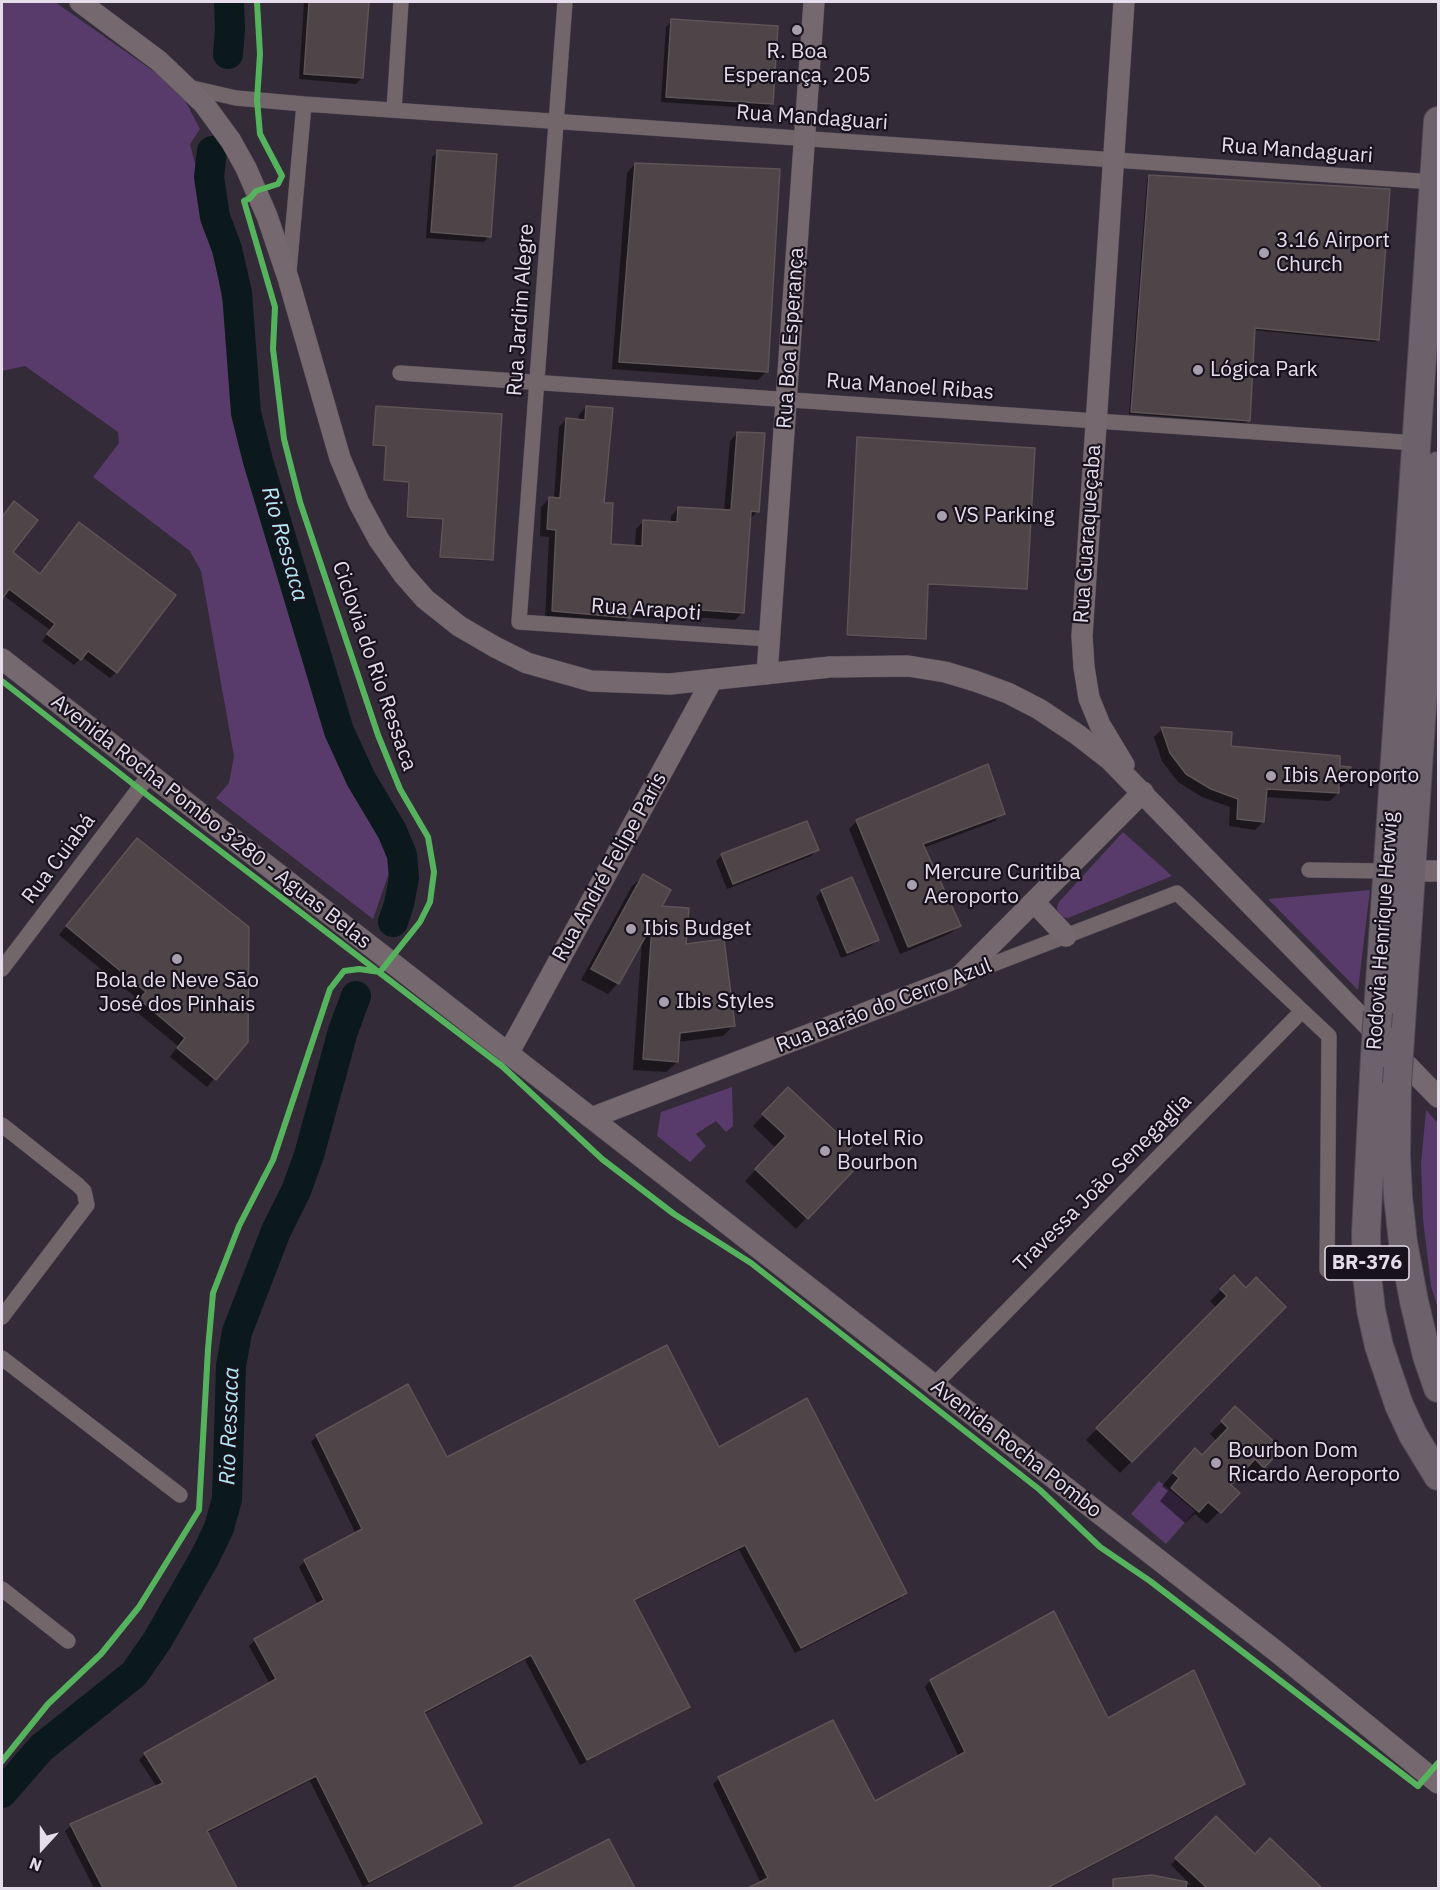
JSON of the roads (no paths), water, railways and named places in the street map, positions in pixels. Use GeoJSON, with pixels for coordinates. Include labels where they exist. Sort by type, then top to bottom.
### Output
{"type":"FeatureCollection","features":[{"type":"Feature","properties":{"kind":"highway","name":"Rodovia Henrique Herwig"},"geometry":{"type":"LineString","coordinates":[[1438,121],[1416,443],[1412,871],[1378,1012],[1366,1233],[1371,1310],[1379,1346],[1399,1405],[1413,1435],[1438,1476]]}},
{"type":"Feature","properties":{"kind":"highway","name":"Rodovia Henrique Herwig"},"geometry":{"type":"LineString","coordinates":[[1438,466],[1397,1084],[1396,1166],[1403,1242],[1413,1302],[1438,1388]]}},
{"type":"Feature","properties":{"kind":"main road"},"geometry":{"type":"LineString","coordinates":[[80,2],[130,37],[188,87],[218,122],[246,168],[267,216],[288,278],[340,458],[359,503],[391,557],[425,599],[459,626],[527,663],[591,681],[670,684],[830,667],[908,666],[945,672],[975,681],[1029,704],[1068,728],[1110,760],[1438,1097]]}},
{"type":"Feature","properties":{"kind":"main road","name":"Rua Boa Esperança"},"geometry":{"type":"LineString","coordinates":[[766,674],[814,2]]}},
{"type":"Feature","properties":{"kind":"main road","name":"Rua Guaraqueçaba"},"geometry":{"type":"LineString","coordinates":[[1124,2],[1082,636],[1089,698],[1100,725],[1143,792]]}},
{"type":"Feature","properties":{"kind":"main road","name":"Avenida Rocha Pombo 3280 - Aguas Belas"},"geometry":{"type":"LineString","coordinates":[[2,659],[591,1118]]}},
{"type":"Feature","properties":{"kind":"main road","name":"Rua André Felipe Paris"},"geometry":{"type":"LineString","coordinates":[[508,1054],[712,680]]}},
{"type":"Feature","properties":{"kind":"main road"},"geometry":{"type":"LineString","coordinates":[[959,977],[1143,792]]}},
{"type":"Feature","properties":{"kind":"main road"},"geometry":{"type":"LineString","coordinates":[[1034,902],[1066,936]]}},
{"type":"Feature","properties":{"kind":"main road","name":"Rua Barão do Cerro Azul"},"geometry":{"type":"LineString","coordinates":[[591,1118],[959,977]]}},
{"type":"Feature","properties":{"kind":"main road","name":"Avenida Rocha Pombo"},"geometry":{"type":"LineString","coordinates":[[591,1118],[1277,1652],[1438,1783]]}},
{"type":"Feature","properties":{"kind":"street"},"geometry":{"type":"LineString","coordinates":[[394,110],[401,2]]}},
{"type":"Feature","properties":{"kind":"street","name":"Rua Jardim Alegre"},"geometry":{"type":"LineString","coordinates":[[519,622],[565,2]]}},
{"type":"Feature","properties":{"kind":"street","name":"Rua Mandaguari"},"geometry":{"type":"LineString","coordinates":[[188,87],[236,98],[304,104],[1434,182]]}},
{"type":"Feature","properties":{"kind":"street"},"geometry":{"type":"LineString","coordinates":[[288,278],[304,104]]}},
{"type":"Feature","properties":{"kind":"street","name":"Rua Manoel Ribas"},"geometry":{"type":"LineString","coordinates":[[400,374],[1416,443]]}},
{"type":"Feature","properties":{"kind":"street","name":"Rua Arapoti"},"geometry":{"type":"LineString","coordinates":[[519,622],[769,639]]}},
{"type":"Feature","properties":{"kind":"street","name":"Rua Cuiabá"},"geometry":{"type":"LineString","coordinates":[[2,969],[150,774]]}},
{"type":"Feature","properties":{"kind":"street"},"geometry":{"type":"LineString","coordinates":[[1309,870],[1412,871]]}},
{"type":"Feature","properties":{"kind":"street","name":"Rua Barão do Cerro Azul"},"geometry":{"type":"LineString","coordinates":[[959,977],[1177,893],[1302,1011]]}},
{"type":"Feature","properties":{"kind":"street"},"geometry":{"type":"LineString","coordinates":[[1302,1011],[1329,1036],[1327,1270]]}},
{"type":"Feature","properties":{"kind":"street","name":"Travessa João Senegaglia"},"geometry":{"type":"LineString","coordinates":[[934,1385],[1302,1011]]}},
{"type":"Feature","properties":{"kind":"street"},"geometry":{"type":"LineString","coordinates":[[2,1125],[78,1185],[87,1198],[87,1205],[83,1212],[2,1317]]}},
{"type":"Feature","properties":{"kind":"street"},"geometry":{"type":"LineString","coordinates":[[2,1358],[180,1495]]}},
{"type":"Feature","properties":{"kind":"street"},"geometry":{"type":"LineString","coordinates":[[2,1590],[68,1641]]}},
{"type":"Feature","properties":{"kind":"waterway","name":"Rio Ressaca"},"geometry":{"type":"LineString","coordinates":[[228,54],[229,2]]}},
{"type":"Feature","properties":{"kind":"waterway","name":"Rio Ressaca"},"geometry":{"type":"LineString","coordinates":[[212,151],[209,177],[215,217],[227,249],[237,293],[246,413],[258,461],[339,731],[361,779],[392,831],[402,855],[404,878],[393,922]]}},
{"type":"Feature","properties":{"kind":"waterway","name":"Rio Ressaca"},"geometry":{"type":"LineString","coordinates":[[2,1793],[41,1748],[134,1674],[157,1641],[219,1528],[227,1499],[231,1366],[237,1332],[276,1231],[296,1191],[309,1155],[343,1031],[356,996]]}},
{"type":"Feature","properties":{"kind":"place","name":"R. Boa Esperança, 205"},"geometry":{"type":"Point","coordinates":[797,30]}},
{"type":"Feature","properties":{"kind":"place","name":"3.16 Airport Church"},"geometry":{"type":"Point","coordinates":[1264,253]}},
{"type":"Feature","properties":{"kind":"place","name":"Lógica Park"},"geometry":{"type":"Point","coordinates":[1198,370]}},
{"type":"Feature","properties":{"kind":"place","name":"VS Parking"},"geometry":{"type":"Point","coordinates":[942,516]}},
{"type":"Feature","properties":{"kind":"place","name":"Ibis Aeroporto"},"geometry":{"type":"Point","coordinates":[1271,776]}},
{"type":"Feature","properties":{"kind":"place","name":"Mercure Curitiba Aeroporto"},"geometry":{"type":"Point","coordinates":[912,885]}},
{"type":"Feature","properties":{"kind":"place","name":"Ibis Budget"},"geometry":{"type":"Point","coordinates":[631,929]}},
{"type":"Feature","properties":{"kind":"place","name":"Bola de Neve São José dos Pinhais"},"geometry":{"type":"Point","coordinates":[177,959]}},
{"type":"Feature","properties":{"kind":"place","name":"Ibis Styles"},"geometry":{"type":"Point","coordinates":[664,1002]}},
{"type":"Feature","properties":{"kind":"place","name":"Hotel Rio Bourbon"},"geometry":{"type":"Point","coordinates":[825,1151]}},
{"type":"Feature","properties":{"kind":"place","name":"Bourbon Dom Ricardo Aeroporto"},"geometry":{"type":"Point","coordinates":[1216,1463]}}]}
